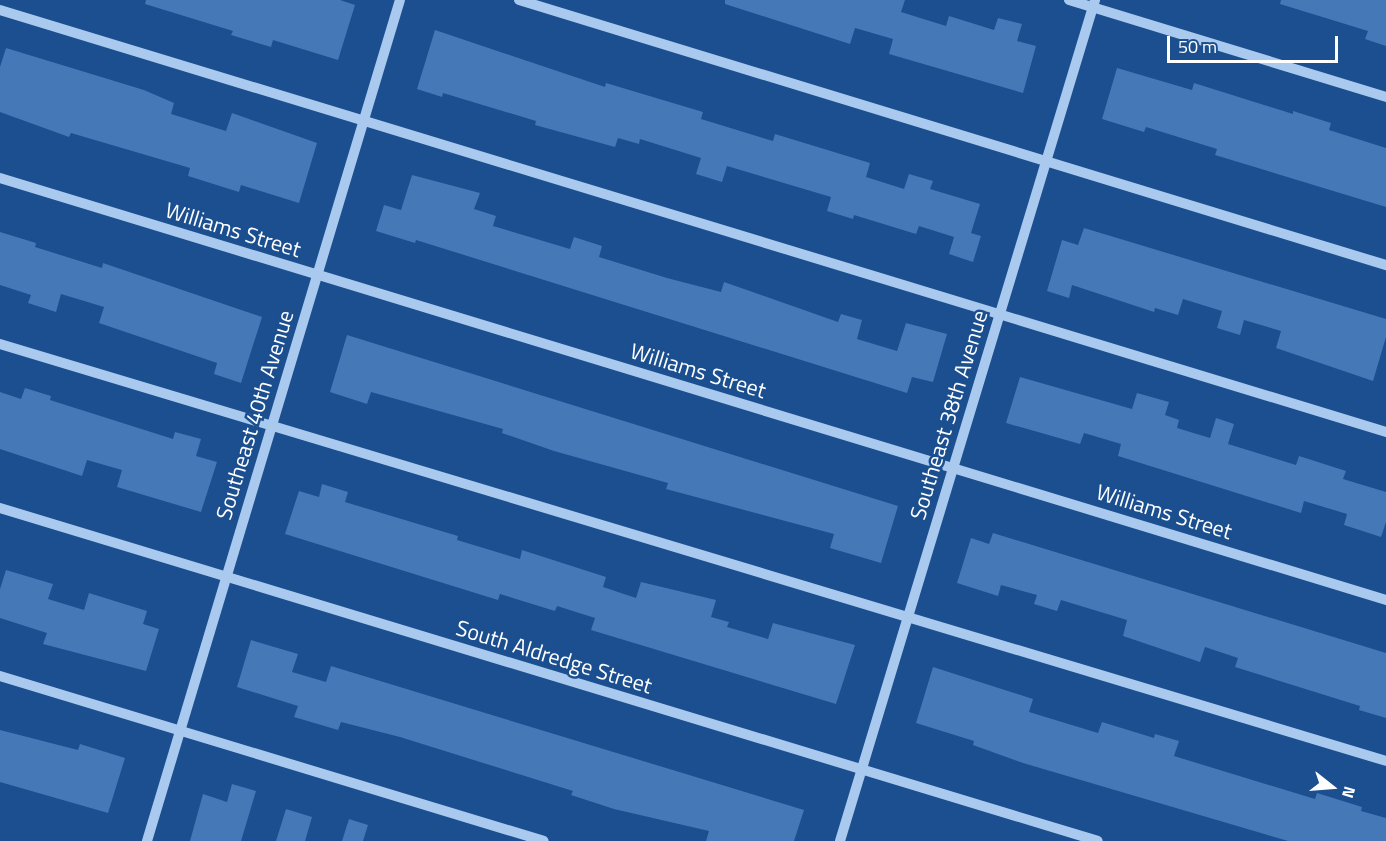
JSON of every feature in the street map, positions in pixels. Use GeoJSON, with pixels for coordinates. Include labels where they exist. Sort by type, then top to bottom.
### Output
{"type":"FeatureCollection","features":[{"type":"Feature","properties":{"kind":"street","name":"Southeast 40th Avenue"},"geometry":{"type":"LineString","coordinates":[[147,841],[400,0]]}},
{"type":"Feature","properties":{"kind":"street"},"geometry":{"type":"LineString","coordinates":[[519,0],[1386,265]]}},
{"type":"Feature","properties":{"kind":"street"},"geometry":{"type":"LineString","coordinates":[[1069,0],[1094,4],[1386,97]]}},
{"type":"Feature","properties":{"kind":"street","name":"Southeast 38th Avenue"},"geometry":{"type":"LineString","coordinates":[[840,841],[1094,4]]}},
{"type":"Feature","properties":{"kind":"street"},"geometry":{"type":"LineString","coordinates":[[0,9],[364,121],[1002,312],[1386,432]]}},
{"type":"Feature","properties":{"kind":"street","name":"Williams Street"},"geometry":{"type":"LineString","coordinates":[[0,178],[317,277],[1386,600]]}},
{"type":"Feature","properties":{"kind":"street"},"geometry":{"type":"LineString","coordinates":[[0,344],[1386,761]]}},
{"type":"Feature","properties":{"kind":"street","name":"South Aldredge Street"},"geometry":{"type":"LineString","coordinates":[[0,508],[225,579],[1098,841]]}},
{"type":"Feature","properties":{"kind":"street"},"geometry":{"type":"LineString","coordinates":[[0,676],[544,841]]}},
{"type":"Feature","properties":{"kind":"building"},"geometry":{"type":"Polygon","coordinates":[[[146,0],[340,0],[355,5],[338,60],[273,40],[271,47],[231,35],[233,31],[145,4],[146,0]]]}},
{"type":"Feature","properties":{"kind":"building"},"geometry":{"type":"Polygon","coordinates":[[[725,0],[905,0],[901,12],[946,26],[949,16],[994,30],[998,18],[1022,24],[1017,41],[1036,46],[1023,93],[889,54],[893,39],[855,28],[850,44],[725,4],[725,0]]]}},
{"type":"Feature","properties":{"kind":"building"},"geometry":{"type":"Polygon","coordinates":[[[1281,0],[1386,0],[1386,46],[1365,39],[1368,31],[1280,4],[1281,0]]]}},
{"type":"Feature","properties":{"kind":"building"},"geometry":{"type":"Polygon","coordinates":[[[435,30],[605,87],[606,83],[703,112],[701,119],[773,141],[775,134],[870,163],[866,177],[904,189],[909,174],[933,181],[930,189],[980,204],[971,233],[981,236],[973,262],[949,254],[954,237],[919,226],[916,234],[854,215],[853,219],[827,211],[831,197],[727,166],[722,182],[696,174],[701,158],[640,139],[639,144],[618,138],[615,147],[535,125],[536,121],[443,93],[442,97],[417,89],[435,30]]]}},
{"type":"Feature","properties":{"kind":"building"},"geometry":{"type":"Polygon","coordinates":[[[6,48],[144,90],[174,103],[171,114],[226,131],[232,113],[317,143],[299,203],[241,185],[239,192],[188,176],[190,168],[71,133],[69,137],[0,112],[0,67],[6,48]]]}},
{"type":"Feature","properties":{"kind":"building"},"geometry":{"type":"Polygon","coordinates":[[[1117,68],[1192,90],[1194,83],[1293,114],[1293,111],[1331,123],[1329,130],[1386,148],[1386,207],[1215,155],[1217,149],[1146,127],[1144,132],[1102,119],[1117,68]]]}},
{"type":"Feature","properties":{"kind":"building"},"geometry":{"type":"Polygon","coordinates":[[[412,175],[480,193],[474,209],[496,216],[493,226],[570,249],[574,237],[602,246],[599,257],[667,278],[721,292],[724,282],[838,322],[841,314],[862,320],[857,339],[897,351],[906,323],[947,334],[933,382],[912,377],[907,393],[416,240],[415,243],[376,231],[384,205],[401,210],[412,175]]]}},
{"type":"Feature","properties":{"kind":"building"},"geometry":{"type":"Polygon","coordinates":[[[1084,228],[1386,319],[1386,337],[1373,381],[1276,348],[1281,331],[1244,320],[1240,335],[1217,328],[1222,311],[1183,299],[1178,315],[1155,308],[1154,312],[1072,285],[1069,298],[1047,291],[1062,240],[1078,245],[1084,228]]]}},
{"type":"Feature","properties":{"kind":"building"},"geometry":{"type":"Polygon","coordinates":[[[0,232],[36,243],[35,247],[102,268],[103,263],[262,317],[241,383],[214,374],[217,363],[99,323],[104,307],[61,294],[56,312],[28,303],[31,295],[0,285],[0,232]]]}},
{"type":"Feature","properties":{"kind":"building"},"geometry":{"type":"Polygon","coordinates":[[[347,335],[898,506],[881,563],[830,548],[834,534],[666,489],[668,483],[554,451],[502,433],[503,429],[371,392],[367,404],[330,392],[347,335]]]}},
{"type":"Feature","properties":{"kind":"building"},"geometry":{"type":"Polygon","coordinates":[[[1020,377],[1132,409],[1137,393],[1169,402],[1165,415],[1179,420],[1177,428],[1210,438],[1216,418],[1234,424],[1228,444],[1296,465],[1299,456],[1346,471],[1343,479],[1386,492],[1386,522],[1381,537],[1344,525],[1347,514],[1304,501],[1301,513],[1118,456],[1121,444],[1084,433],[1080,444],[1006,423],[1020,377]]]}},
{"type":"Feature","properties":{"kind":"building"},"geometry":{"type":"Polygon","coordinates":[[[25,388],[51,396],[50,400],[173,439],[175,432],[201,439],[196,456],[217,462],[201,512],[117,487],[122,470],[87,460],[82,476],[0,449],[0,392],[21,399],[25,388]]]}},
{"type":"Feature","properties":{"kind":"building"},"geometry":{"type":"Polygon","coordinates":[[[322,484],[348,492],[345,502],[458,536],[457,540],[520,559],[522,550],[606,577],[603,587],[636,598],[641,582],[716,600],[711,617],[729,622],[727,627],[768,639],[773,623],[855,645],[836,704],[591,630],[595,618],[557,606],[555,611],[500,594],[498,600],[285,534],[299,491],[319,497],[322,484]]]}},
{"type":"Feature","properties":{"kind":"building"},"geometry":{"type":"Polygon","coordinates":[[[993,533],[1386,653],[1386,718],[1359,710],[1360,706],[1235,667],[1238,658],[1205,647],[1200,662],[1123,636],[1127,620],[1061,600],[1057,611],[1034,604],[1037,595],[1001,585],[998,596],[957,583],[971,538],[989,544],[993,533]]]}},
{"type":"Feature","properties":{"kind":"building"},"geometry":{"type":"Polygon","coordinates":[[[6,570],[53,584],[48,599],[84,610],[89,593],[147,611],[143,624],[159,629],[146,671],[43,644],[47,633],[0,618],[0,589],[6,570]]]}},
{"type":"Feature","properties":{"kind":"building"},"geometry":{"type":"Polygon","coordinates":[[[251,640],[298,654],[292,672],[326,682],[331,666],[804,810],[794,841],[706,841],[709,831],[614,809],[571,795],[573,791],[400,737],[341,722],[338,730],[294,717],[298,706],[237,687],[251,640]]]}},
{"type":"Feature","properties":{"kind":"building"},"geometry":{"type":"Polygon","coordinates":[[[933,667],[1033,699],[1029,712],[1098,733],[1102,722],[1154,738],[1155,734],[1179,741],[1174,756],[1315,799],[1317,793],[1362,807],[1361,811],[1386,818],[1386,841],[1288,841],[1023,763],[973,745],[974,741],[916,723],[933,667]]]}},
{"type":"Feature","properties":{"kind":"building"},"geometry":{"type":"Polygon","coordinates":[[[0,730],[78,750],[80,744],[125,758],[108,813],[0,782],[0,730]]]}},
{"type":"Feature","properties":{"kind":"building"},"geometry":{"type":"Polygon","coordinates":[[[232,784],[256,791],[241,841],[190,841],[203,794],[227,802],[232,784]]]}},
{"type":"Feature","properties":{"kind":"building"},"geometry":{"type":"Polygon","coordinates":[[[286,809],[312,817],[305,841],[276,841],[286,809]]]}},
{"type":"Feature","properties":{"kind":"building"},"geometry":{"type":"Polygon","coordinates":[[[349,819],[368,825],[363,841],[342,841],[349,819]]]}}]}
